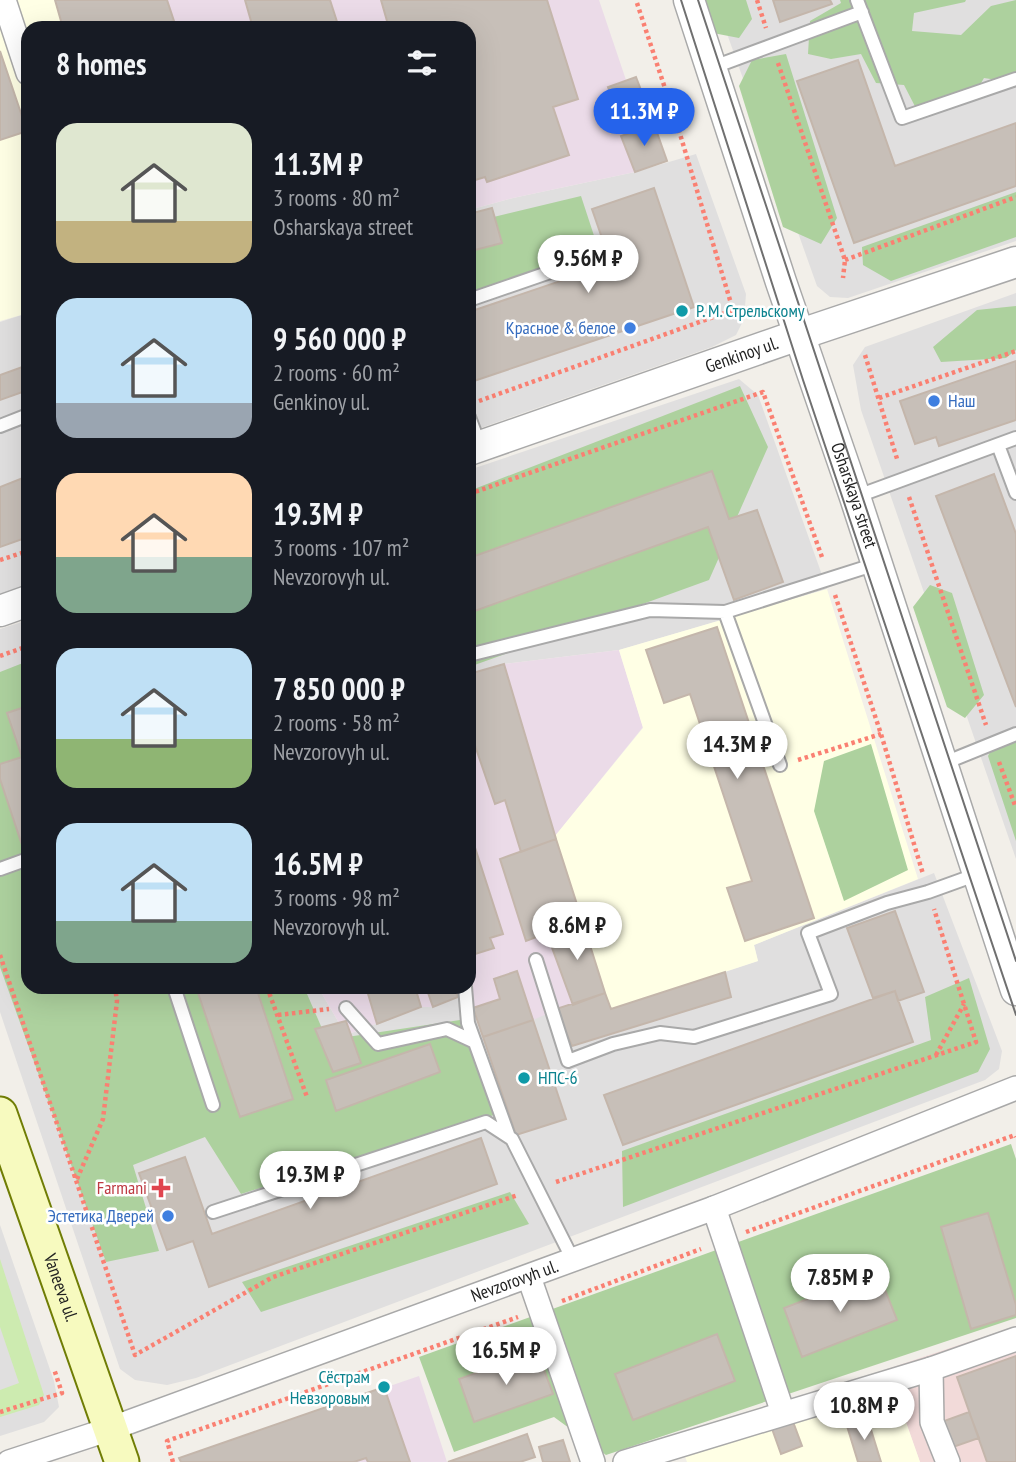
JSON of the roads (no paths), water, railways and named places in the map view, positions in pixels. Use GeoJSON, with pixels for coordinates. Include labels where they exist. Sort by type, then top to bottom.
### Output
{"type":"FeatureCollection","features":[{"type":"Feature","properties":{"kind":"main road","name":"Vaneeva ul."},"geometry":{"type":"LineString","coordinates":[[0,1114],[122,1462]]}},
{"type":"Feature","properties":{"kind":"street"},"geometry":{"type":"LineString","coordinates":[[4,0],[21,52]]}},
{"type":"Feature","properties":{"kind":"street","name":"Osharskaya street"},"geometry":{"type":"LineString","coordinates":[[689,0],[1016,990]]}},
{"type":"Feature","properties":{"kind":"street","name":"Genkinoy ul."},"geometry":{"type":"LineString","coordinates":[[476,447],[1016,262]]}},
{"type":"Feature","properties":{"kind":"street"},"geometry":{"type":"LineString","coordinates":[[0,611],[21,604]]}},
{"type":"Feature","properties":{"kind":"street","name":"Nevzorovyh ul."},"geometry":{"type":"LineString","coordinates":[[9,1462],[110,1429],[714,1208],[1016,1088]]}},
{"type":"Feature","properties":{"kind":"street"},"geometry":{"type":"LineString","coordinates":[[714,1208],[783,1413]]}},
{"type":"Feature","properties":{"kind":"street"},"geometry":{"type":"LineString","coordinates":[[528,1277],[593,1462]]}},
{"type":"Feature","properties":{"kind":"street"},"geometry":{"type":"LineString","coordinates":[[625,1462],[931,1368],[1016,1339]]}},
{"type":"Feature","properties":{"kind":"street"},"geometry":{"type":"LineString","coordinates":[[931,1368],[932,1422],[948,1462]]}},
{"type":"Feature","properties":{"kind":"lane"},"geometry":{"type":"LineString","coordinates":[[711,68],[772,46],[860,6],[902,118],[1016,79]]}},
{"type":"Feature","properties":{"kind":"lane"},"geometry":{"type":"LineString","coordinates":[[476,298],[585,260]]}},
{"type":"Feature","properties":{"kind":"lane"},"geometry":{"type":"LineString","coordinates":[[0,426],[21,418]]}},
{"type":"Feature","properties":{"kind":"lane"},"geometry":{"type":"LineString","coordinates":[[855,497],[1016,438]]}},
{"type":"Feature","properties":{"kind":"lane"},"geometry":{"type":"LineString","coordinates":[[998,445],[1016,493]]}},
{"type":"Feature","properties":{"kind":"lane"},"geometry":{"type":"LineString","coordinates":[[476,652],[650,611],[725,612],[876,564]]}},
{"type":"Feature","properties":{"kind":"lane"},"geometry":{"type":"LineString","coordinates":[[725,612],[780,765]]}},
{"type":"Feature","properties":{"kind":"lane"},"geometry":{"type":"LineString","coordinates":[[942,764],[1016,734]]}},
{"type":"Feature","properties":{"kind":"lane"},"geometry":{"type":"LineString","coordinates":[[0,869],[21,862]]}},
{"type":"Feature","properties":{"kind":"lane"},"geometry":{"type":"LineString","coordinates":[[536,960],[568,1061],[614,1044],[660,1033],[694,1037],[831,994],[808,933],[887,903],[978,874]]}},
{"type":"Feature","properties":{"kind":"lane"},"geometry":{"type":"LineString","coordinates":[[176,994],[213,1105]]}},
{"type":"Feature","properties":{"kind":"lane"},"geometry":{"type":"LineString","coordinates":[[466,994],[468,1023],[509,1137]]}},
{"type":"Feature","properties":{"kind":"lane"},"geometry":{"type":"LineString","coordinates":[[346,1008],[378,1045],[447,1029],[475,1042]]}},
{"type":"Feature","properties":{"kind":"lane"},"geometry":{"type":"LineString","coordinates":[[213,1212],[486,1122],[512,1139],[573,1260]]}},
{"type":"Feature","properties":{"kind":"tram line"},"geometry":{"type":"LineString","coordinates":[[681,0],[803,380],[1016,1015]]}},
{"type":"Feature","properties":{"kind":"tram line"},"geometry":{"type":"LineString","coordinates":[[698,0],[1016,961]]}},
{"type":"Feature","properties":{"kind":"place","name":"Р. М. Стрельскому"},"geometry":{"type":"Point","coordinates":[682,311]}},
{"type":"Feature","properties":{"kind":"place","name":"Красное & белое"},"geometry":{"type":"Point","coordinates":[630,328]}},
{"type":"Feature","properties":{"kind":"place","name":"Наш"},"geometry":{"type":"Point","coordinates":[934,401]}},
{"type":"Feature","properties":{"kind":"place","name":"НПС-6"},"geometry":{"type":"Point","coordinates":[524,1078]}},
{"type":"Feature","properties":{"kind":"place","name":"Farmani"},"geometry":{"type":"Point","coordinates":[161,1188]}},
{"type":"Feature","properties":{"kind":"place","name":"Эстетика Дверей"},"geometry":{"type":"Point","coordinates":[168,1216]}},
{"type":"Feature","properties":{"kind":"place","name":"Сёстрам Невзоровым"},"geometry":{"type":"Point","coordinates":[384,1387]}}]}
